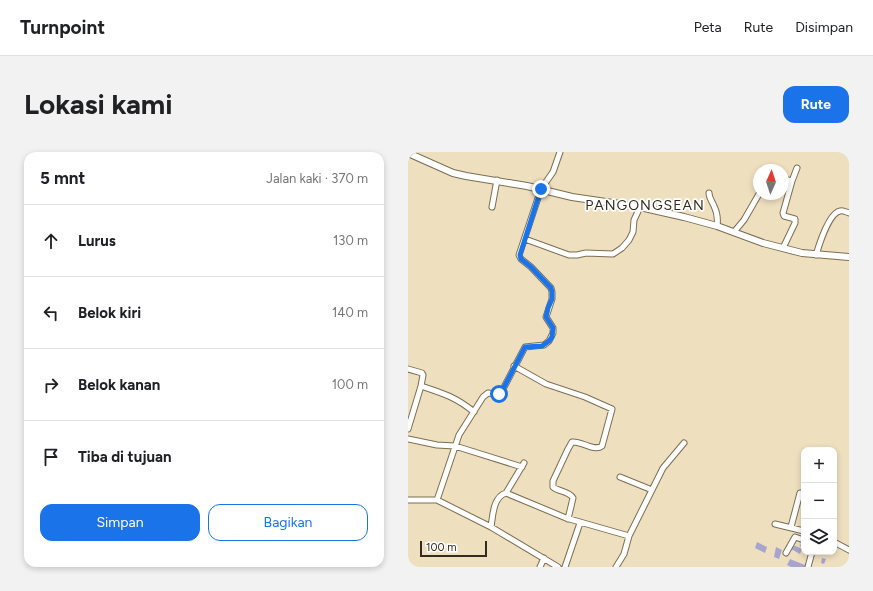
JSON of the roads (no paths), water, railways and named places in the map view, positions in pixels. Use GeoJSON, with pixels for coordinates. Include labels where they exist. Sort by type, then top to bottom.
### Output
{"type":"FeatureCollection","features":[{"type":"Feature","properties":{"kind":"street"},"geometry":{"type":"LineString","coordinates":[[437,500],[454,446],[461,431],[485,394],[497,394],[502,391],[525,347],[544,345],[549,341],[553,333],[553,328],[546,317],[552,292],[551,288],[521,259],[520,252],[541,189],[553,172],[560,152]]}},
{"type":"Feature","properties":{"kind":"street"},"geometry":{"type":"LineString","coordinates":[[412,153],[453,173],[497,180],[572,197],[640,207],[674,214],[717,226],[763,243],[783,248],[816,255],[849,257]]}},
{"type":"Feature","properties":{"kind":"street"},"geometry":{"type":"LineString","coordinates":[[783,248],[795,220],[784,216],[783,213],[797,168]]}},
{"type":"Feature","properties":{"kind":"street"},"geometry":{"type":"LineString","coordinates":[[492,207],[497,180]]}},
{"type":"Feature","properties":{"kind":"street"},"geometry":{"type":"LineString","coordinates":[[709,193],[717,215],[717,226]]}},
{"type":"Feature","properties":{"kind":"street"},"geometry":{"type":"LineString","coordinates":[[734,232],[744,220],[756,200]]}},
{"type":"Feature","properties":{"kind":"street"},"geometry":{"type":"LineString","coordinates":[[525,239],[569,255],[586,253],[613,254],[622,248],[633,232],[634,220],[640,207]]}},
{"type":"Feature","properties":{"kind":"street"},"geometry":{"type":"LineString","coordinates":[[816,255],[823,234],[833,216],[840,211],[849,213]]}},
{"type":"Feature","properties":{"kind":"street"},"geometry":{"type":"LineString","coordinates":[[514,366],[546,384],[585,397],[612,409],[601,448],[572,442],[553,481],[553,487],[570,494],[574,498],[568,519]]}},
{"type":"Feature","properties":{"kind":"street"},"geometry":{"type":"LineString","coordinates":[[408,369],[422,373],[423,375],[408,429]]}},
{"type":"Feature","properties":{"kind":"street"},"geometry":{"type":"LineString","coordinates":[[421,386],[450,396],[460,401],[474,412]]}},
{"type":"Feature","properties":{"kind":"street"},"geometry":{"type":"LineString","coordinates":[[408,439],[454,446],[523,465],[506,493],[499,497],[495,506],[491,526]]}},
{"type":"Feature","properties":{"kind":"street"},"geometry":{"type":"LineString","coordinates":[[616,567],[624,554],[629,536],[663,468],[684,443]]}},
{"type":"Feature","properties":{"kind":"street"},"geometry":{"type":"LineString","coordinates":[[620,477],[652,490]]}},
{"type":"Feature","properties":{"kind":"street"},"geometry":{"type":"LineString","coordinates":[[506,493],[568,519],[629,536]]}},
{"type":"Feature","properties":{"kind":"street"},"geometry":{"type":"LineString","coordinates":[[791,528],[800,493]]}},
{"type":"Feature","properties":{"kind":"street"},"geometry":{"type":"LineString","coordinates":[[408,500],[437,500],[491,526],[558,567]]}},
{"type":"Feature","properties":{"kind":"street"},"geometry":{"type":"LineString","coordinates":[[565,567],[580,522]]}},
{"type":"Feature","properties":{"kind":"street"},"geometry":{"type":"LineString","coordinates":[[775,524],[801,530]]}},
{"type":"Feature","properties":{"kind":"street"},"geometry":{"type":"LineString","coordinates":[[786,553],[795,537],[801,539]]}},
{"type":"Feature","properties":{"kind":"street"},"geometry":{"type":"LineString","coordinates":[[837,545],[849,550]]}},
{"type":"Feature","properties":{"kind":"street"},"geometry":{"type":"LineString","coordinates":[[808,567],[811,555]]}},
{"type":"Feature","properties":{"kind":"street"},"geometry":{"type":"LineString","coordinates":[[540,567],[544,558]]}},
{"type":"Feature","properties":{"kind":"district","name":"PANGONGSEAN"},"geometry":{"type":"Point","coordinates":[645,205]}}]}
